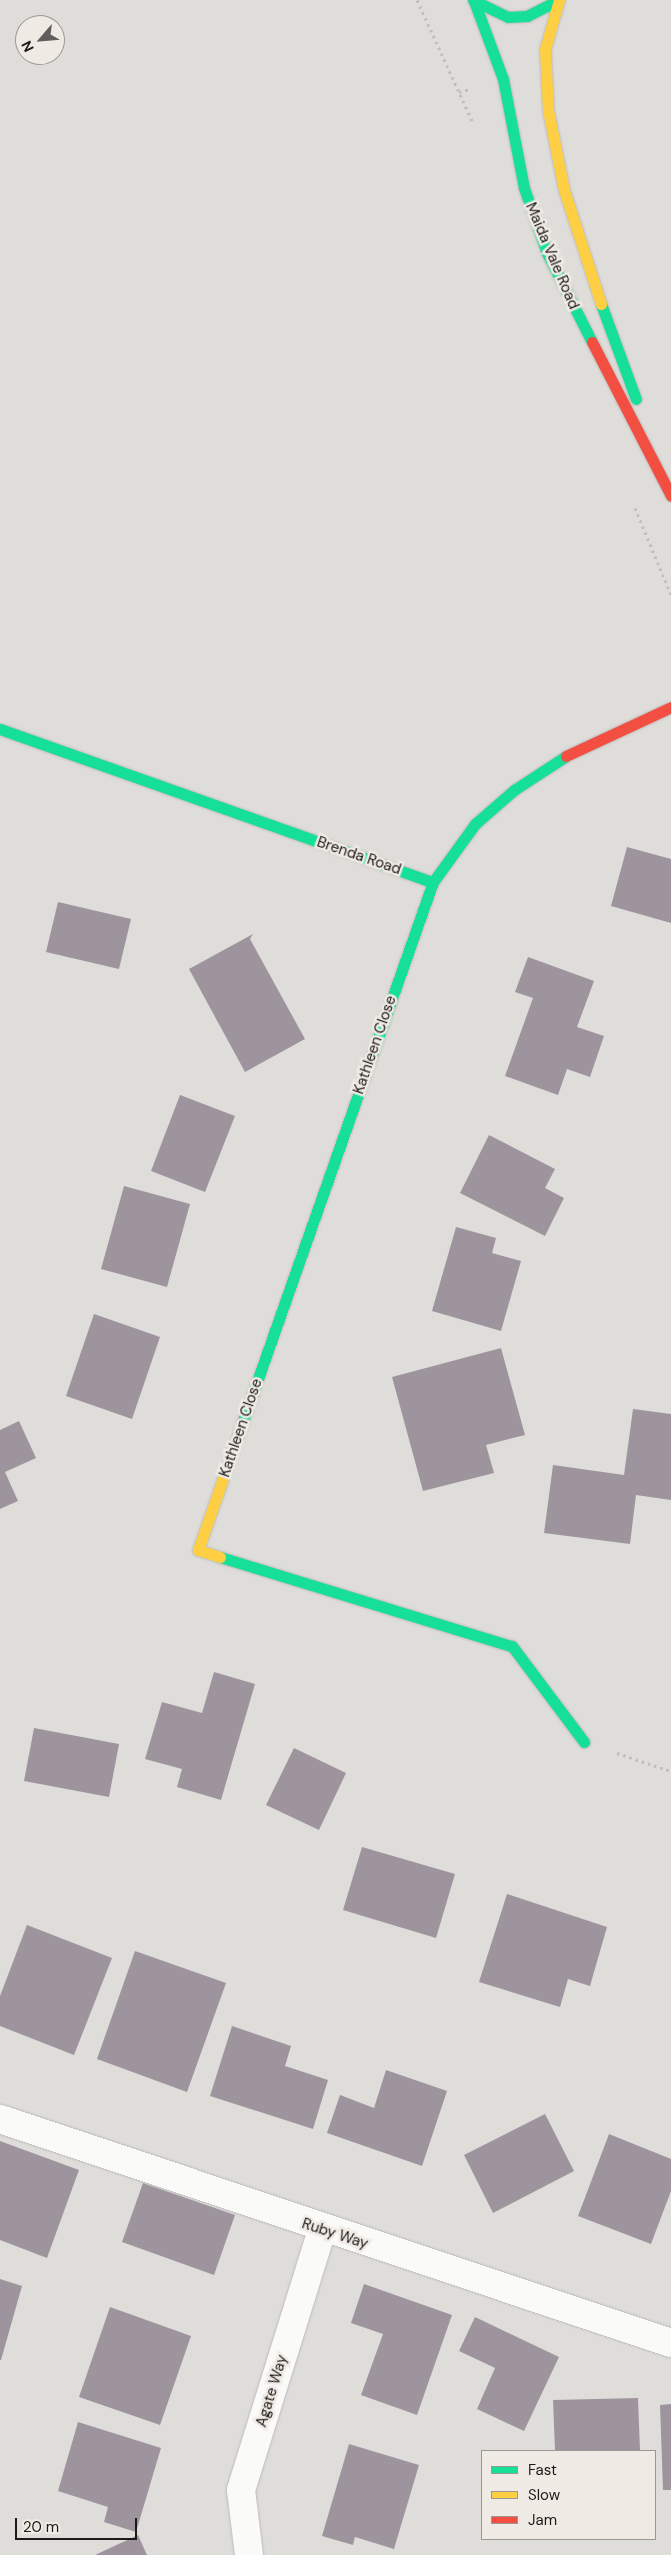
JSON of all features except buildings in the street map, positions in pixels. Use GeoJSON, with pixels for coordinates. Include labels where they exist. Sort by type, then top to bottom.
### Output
{"type":"FeatureCollection","features":[{"type":"Feature","properties":{"kind":"street"},"geometry":{"type":"LineString","coordinates":[[473,1],[508,17],[527,16],[559,0]]}},
{"type":"Feature","properties":{"kind":"street","name":"Maida Vale Road"},"geometry":{"type":"LineString","coordinates":[[559,0],[545,49],[545,70],[564,190],[592,281],[671,488]]}},
{"type":"Feature","properties":{"kind":"street","name":"Maida Vale Road"},"geometry":{"type":"LineString","coordinates":[[473,1],[503,79],[524,188],[547,253],[671,496]]}},
{"type":"Feature","properties":{"kind":"street"},"geometry":{"type":"LineString","coordinates":[[433,882],[474,824],[514,790],[556,760],[671,707]]}},
{"type":"Feature","properties":{"kind":"street","name":"Brenda Road"},"geometry":{"type":"LineString","coordinates":[[0,729],[433,882]]}},
{"type":"Feature","properties":{"kind":"street","name":"Kathleen Close"},"geometry":{"type":"LineString","coordinates":[[433,882],[198,1550],[512,1646],[584,1742]]}},
{"type":"Feature","properties":{"kind":"street","name":"Ruby Way"},"geometry":{"type":"LineString","coordinates":[[0,2119],[322,2230],[671,2343]]}},
{"type":"Feature","properties":{"kind":"street","name":"Agate Way"},"geometry":{"type":"LineString","coordinates":[[249,2555],[241,2490],[322,2230]]}},
{"type":"Feature","properties":{"kind":"path"},"geometry":{"type":"LineString","coordinates":[[418,0],[459,92]]}},
{"type":"Feature","properties":{"kind":"path"},"geometry":{"type":"LineString","coordinates":[[584,1742],[671,1771]]}},
{"type":"Feature","properties":{"kind":"traffic: fast"},"geometry":{"type":"LineString","coordinates":[[473,0],[508,17],[527,16],[558,0]]}},
{"type":"Feature","properties":{"kind":"traffic: fast"},"geometry":{"type":"LineString","coordinates":[[474,1],[503,79],[524,188],[547,253],[592,342]]}},
{"type":"Feature","properties":{"kind":"traffic: fast"},"geometry":{"type":"LineString","coordinates":[[601,304],[636,399]]}},
{"type":"Feature","properties":{"kind":"traffic: fast"},"geometry":{"type":"LineString","coordinates":[[0,729],[433,882],[475,824],[514,790],[566,756]]}},
{"type":"Feature","properties":{"kind":"traffic: fast"},"geometry":{"type":"LineString","coordinates":[[242,1424],[433,882]]}},
{"type":"Feature","properties":{"kind":"traffic: fast"},"geometry":{"type":"LineString","coordinates":[[220,1557],[512,1646],[584,1742]]}},
{"type":"Feature","properties":{"kind":"traffic: slow"},"geometry":{"type":"LineString","coordinates":[[559,0],[545,49],[548,110],[564,190],[601,304]]}},
{"type":"Feature","properties":{"kind":"traffic: slow"},"geometry":{"type":"LineString","coordinates":[[220,1557],[198,1550],[242,1424]]}},
{"type":"Feature","properties":{"kind":"traffic: jam"},"geometry":{"type":"LineString","coordinates":[[592,342],[671,496]]}},
{"type":"Feature","properties":{"kind":"traffic: jam"},"geometry":{"type":"LineString","coordinates":[[566,756],[671,707]]}}]}
